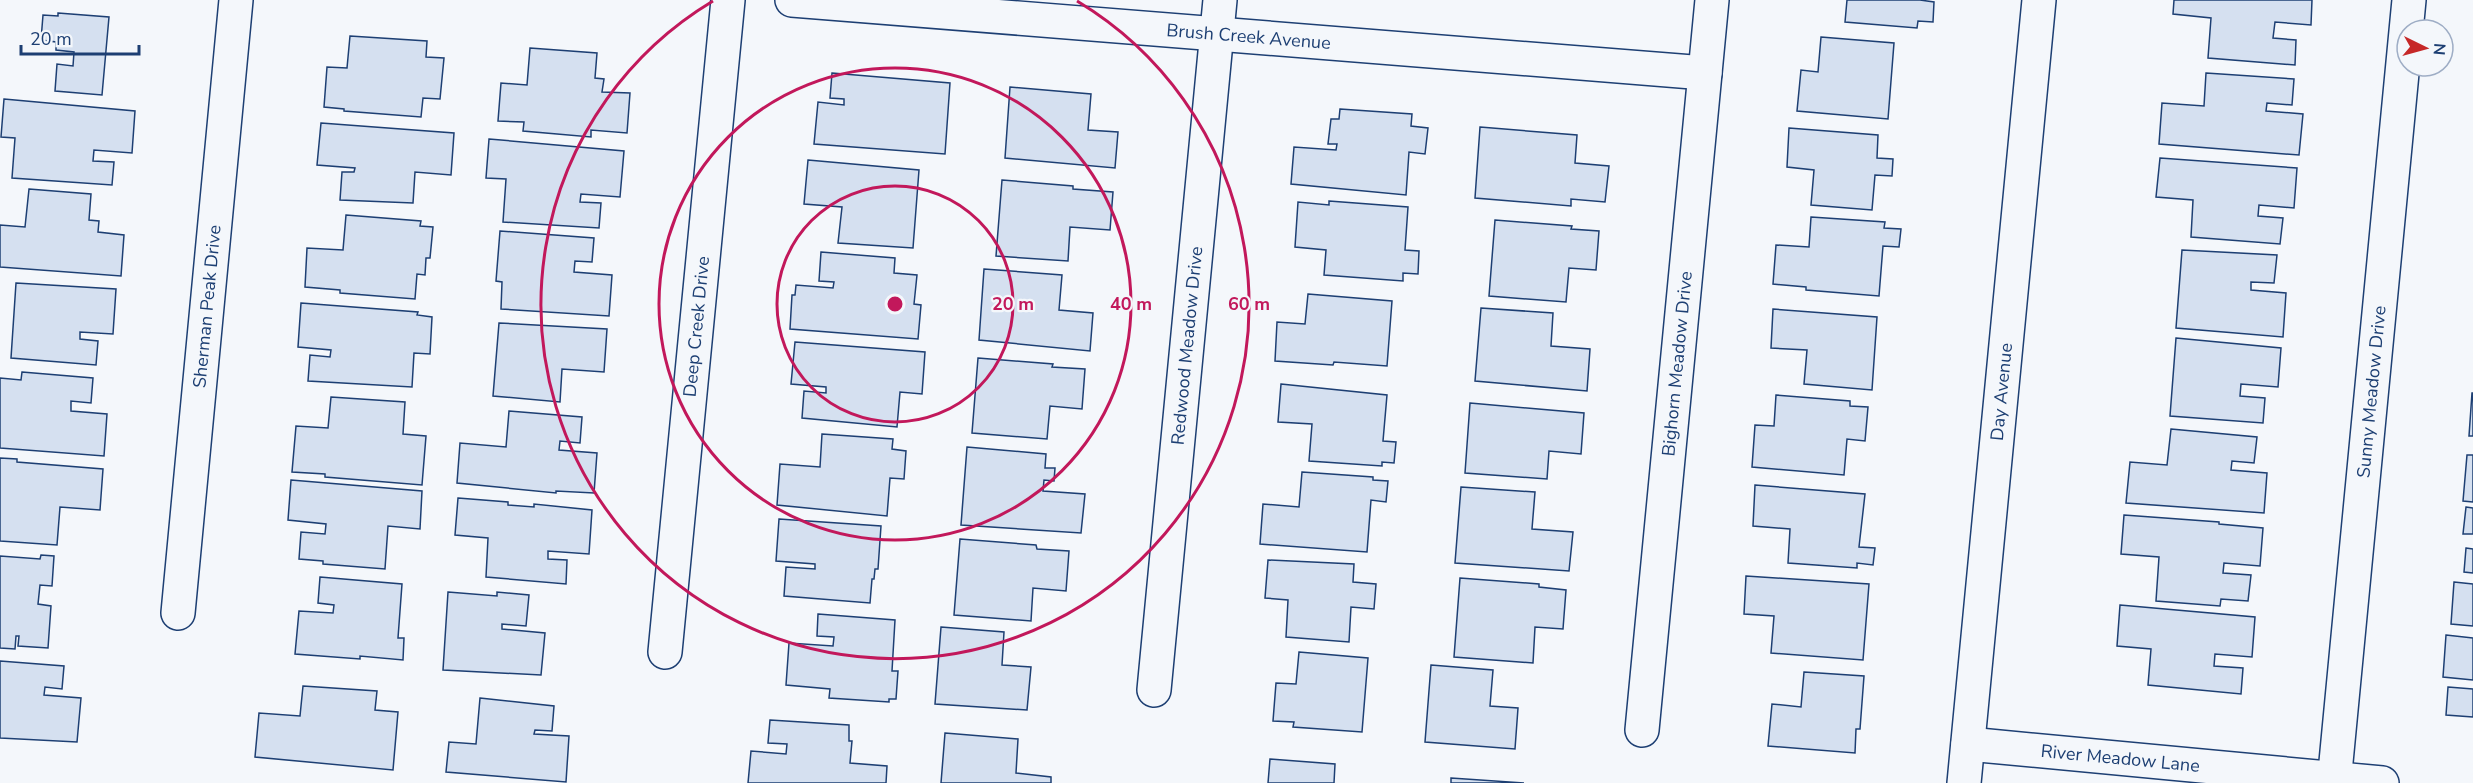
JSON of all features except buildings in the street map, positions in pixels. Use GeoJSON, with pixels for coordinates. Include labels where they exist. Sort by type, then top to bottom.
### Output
{"type":"FeatureCollection","features":[{"type":"Feature","properties":{"kind":"street","name":"Sherman Peak Drive"},"geometry":{"type":"LineString","coordinates":[[177,613],[236,0]]}},
{"type":"Feature","properties":{"kind":"street","name":"Deep Creek Drive"},"geometry":{"type":"LineString","coordinates":[[665,652],[728,0]]}},
{"type":"Feature","properties":{"kind":"street","name":"Brush Creek Avenue"},"geometry":{"type":"LineString","coordinates":[[792,0],[1705,73]]}},
{"type":"Feature","properties":{"kind":"street","name":"Redwood Meadow Drive"},"geometry":{"type":"LineString","coordinates":[[1154,690],[1220,0]]}},
{"type":"Feature","properties":{"kind":"street","name":"Bighorn Meadow Drive"},"geometry":{"type":"LineString","coordinates":[[1642,730],[1712,0]]}},
{"type":"Feature","properties":{"kind":"street","name":"Day Avenue"},"geometry":{"type":"LineString","coordinates":[[1964,783],[2039,0]]}},
{"type":"Feature","properties":{"kind":"street","name":"Sunny Meadow Drive"},"geometry":{"type":"LineString","coordinates":[[2335,781],[2409,0]]}},
{"type":"Feature","properties":{"kind":"street","name":"River Meadow Lane"},"geometry":{"type":"LineString","coordinates":[[1968,744],[2335,781],[2382,783]]}}]}
